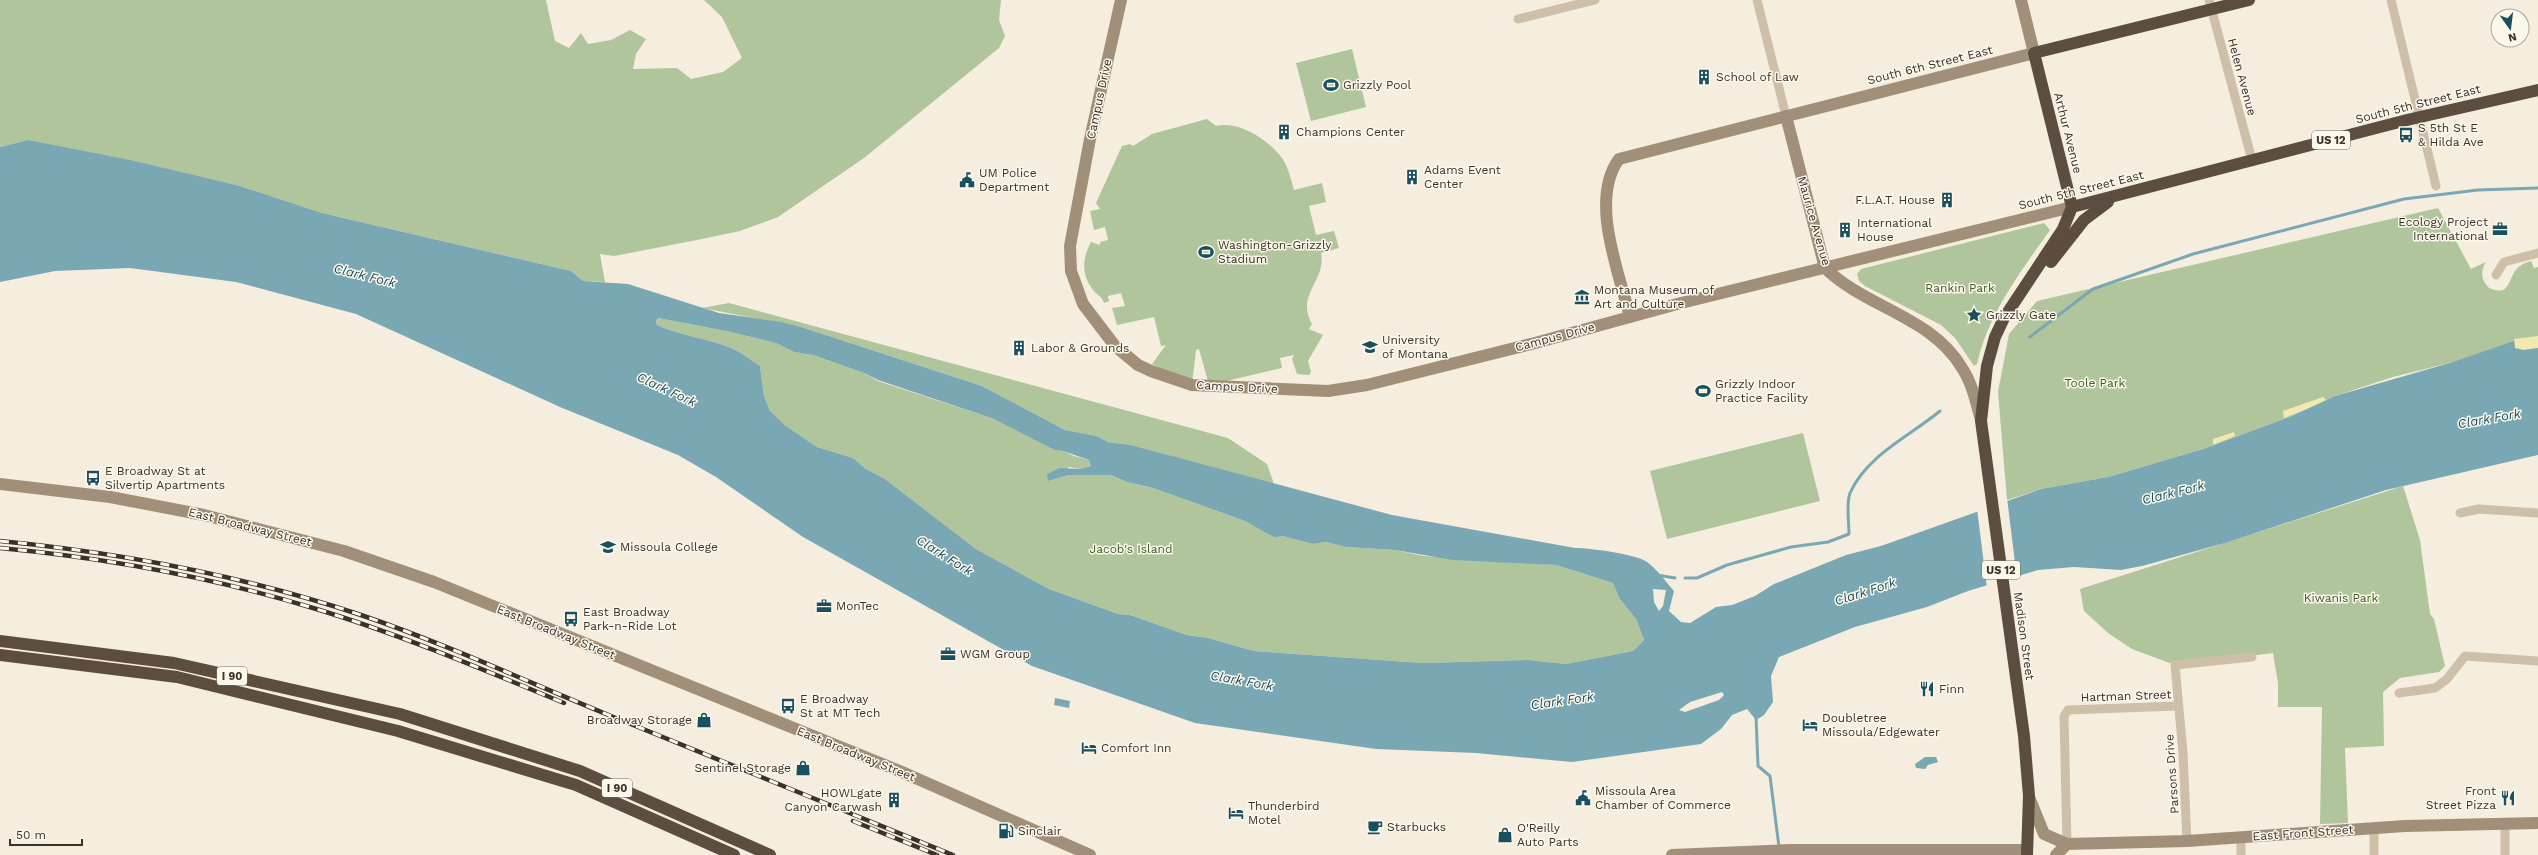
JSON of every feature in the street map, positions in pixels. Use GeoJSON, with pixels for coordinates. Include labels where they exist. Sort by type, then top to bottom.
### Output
{"type":"FeatureCollection","features":[{"type":"Feature","properties":{"kind":"highway","name":"South 6th Street East"},"geometry":{"type":"LineString","coordinates":[[2034,53],[2210,5],[2249,0]]}},
{"type":"Feature","properties":{"kind":"highway","name":"Arthur Avenue"},"geometry":{"type":"LineString","coordinates":[[2034,53],[2072,207]]}},
{"type":"Feature","properties":{"kind":"highway","name":"South 5th Street East"},"geometry":{"type":"LineString","coordinates":[[2072,207],[2419,118],[2538,90]]}},
{"type":"Feature","properties":{"kind":"highway"},"geometry":{"type":"LineString","coordinates":[[2004,318],[2084,220],[2099,207],[2124,194]]}},
{"type":"Feature","properties":{"kind":"highway","name":"US 12"},"geometry":{"type":"LineString","coordinates":[[1981,421],[1987,366],[1995,337],[2004,318],[2064,228],[2072,207]]}},
{"type":"Feature","properties":{"kind":"highway","name":"Madison Street"},"geometry":{"type":"LineString","coordinates":[[1981,421],[2024,736],[2029,796],[2027,853]]}},
{"type":"Feature","properties":{"kind":"highway","name":"I 90"},"geometry":{"type":"LineString","coordinates":[[0,640],[174,663],[400,714],[580,772],[770,855]]}},
{"type":"Feature","properties":{"kind":"highway","name":"I 90"},"geometry":{"type":"LineString","coordinates":[[0,655],[177,677],[398,731],[576,785],[734,855]]}},
{"type":"Feature","properties":{"kind":"street","name":"Campus Drive"},"geometry":{"type":"LineString","coordinates":[[1121,0],[1090,139],[1070,259],[1074,282],[1090,315],[1115,346],[1138,364],[1192,385],[1328,391],[1343,390],[1509,350],[1630,317]]}},
{"type":"Feature","properties":{"kind":"street"},"geometry":{"type":"LineString","coordinates":[[1518,19],[1595,0]]}},
{"type":"Feature","properties":{"kind":"street","name":"Maurice Avenue"},"geometry":{"type":"LineString","coordinates":[[1757,0],[1825,268],[1841,283],[1914,322],[1945,344],[1969,380],[1981,421]]}},
{"type":"Feature","properties":{"kind":"street","name":"Arthur Avenue"},"geometry":{"type":"LineString","coordinates":[[2020,0],[2034,53]]}},
{"type":"Feature","properties":{"kind":"street"},"geometry":{"type":"LineString","coordinates":[[2391,0],[2436,186]]}},
{"type":"Feature","properties":{"kind":"street","name":"Helen Avenue"},"geometry":{"type":"LineString","coordinates":[[2210,5],[2252,160]]}},
{"type":"Feature","properties":{"kind":"street","name":"South 6th Street East"},"geometry":{"type":"LineString","coordinates":[[1630,317],[1612,246],[1606,211],[1607,183],[1610,171],[1618,159],[2034,53]]}},
{"type":"Feature","properties":{"kind":"street","name":"South 5th Street East"},"geometry":{"type":"LineString","coordinates":[[1630,317],[2072,207]]}},
{"type":"Feature","properties":{"kind":"street"},"geometry":{"type":"LineString","coordinates":[[2496,275],[2504,262],[2538,253]]}},
{"type":"Feature","properties":{"kind":"street","name":"East Broadway Street"},"geometry":{"type":"LineString","coordinates":[[0,484],[110,497],[204,515],[344,551],[442,585],[902,772],[1090,855]]}},
{"type":"Feature","properties":{"kind":"street"},"geometry":{"type":"LineString","coordinates":[[2460,513],[2479,510],[2538,513]]}},
{"type":"Feature","properties":{"kind":"street"},"geometry":{"type":"LineString","coordinates":[[2399,693],[2435,688],[2447,680],[2465,656],[2538,661]]}},
{"type":"Feature","properties":{"kind":"street","name":"Hartman Street"},"geometry":{"type":"LineString","coordinates":[[2067,844],[2064,716],[2068,710],[2178,706],[2175,665],[2252,657]]}},
{"type":"Feature","properties":{"kind":"street","name":"Parsons Drive"},"geometry":{"type":"LineString","coordinates":[[2178,706],[2188,826],[2187,840]]}},
{"type":"Feature","properties":{"kind":"street"},"geometry":{"type":"LineString","coordinates":[[2029,796],[2044,834],[2067,844],[2056,855]]}},
{"type":"Feature","properties":{"kind":"street","name":"East Front Street"},"geometry":{"type":"LineString","coordinates":[[2067,844],[2187,840],[2374,829],[2538,823]]}},
{"type":"Feature","properties":{"kind":"street"},"geometry":{"type":"LineString","coordinates":[[2505,824],[2505,855]]}},
{"type":"Feature","properties":{"kind":"street"},"geometry":{"type":"LineString","coordinates":[[2374,829],[2374,855]]}},
{"type":"Feature","properties":{"kind":"street"},"geometry":{"type":"LineString","coordinates":[[2241,837],[2241,855]]}},
{"type":"Feature","properties":{"kind":"street"},"geometry":{"type":"LineString","coordinates":[[1672,855],[1790,850],[2027,853]]}},
{"type":"Feature","properties":{"kind":"green space"},"geometry":{"type":"Polygon","coordinates":[[[0,0],[546,0],[555,41],[569,48],[581,33],[588,44],[611,40],[630,30],[646,39],[636,54],[633,69],[677,68],[691,79],[723,72],[742,58],[722,17],[704,0],[1001,0],[999,20],[1005,36],[999,48],[864,158],[778,217],[740,231],[697,240],[614,256],[600,254],[605,282],[583,281],[571,271],[322,213],[240,186],[28,140],[0,147],[0,0]]]}},
{"type":"Feature","properties":{"kind":"green space","name":"Grizzly Pool"},"geometry":{"type":"Polygon","coordinates":[[[1352,49],[1366,107],[1311,121],[1296,63],[1352,49]]]}},
{"type":"Feature","properties":{"kind":"green space","name":"Washington-Grizzly Stadium"},"geometry":{"type":"Polygon","coordinates":[[[1207,119],[1216,126],[1234,126],[1253,133],[1261,138],[1282,158],[1289,173],[1294,190],[1322,183],[1326,202],[1309,206],[1316,235],[1334,231],[1339,248],[1321,253],[1322,263],[1320,271],[1307,304],[1308,314],[1312,324],[1309,329],[1323,335],[1308,361],[1311,372],[1309,375],[1297,374],[1292,359],[1294,355],[1280,358],[1282,368],[1209,385],[1199,349],[1196,350],[1192,384],[1152,364],[1166,345],[1161,346],[1154,317],[1117,325],[1112,308],[1125,306],[1121,293],[1108,296],[1109,301],[1104,303],[1101,297],[1095,293],[1087,279],[1084,267],[1086,255],[1091,242],[1100,245],[1100,242],[1108,240],[1105,227],[1094,230],[1090,211],[1100,209],[1096,203],[1122,146],[1130,144],[1133,146],[1152,134],[1207,119]]]}},
{"type":"Feature","properties":{"kind":"green space","name":"Toole Park"},"geometry":{"type":"Polygon","coordinates":[[[2438,208],[2471,269],[2486,262],[2482,275],[2484,282],[2489,288],[2500,291],[2504,290],[2517,269],[2524,263],[2531,261],[2534,268],[2538,267],[2538,348],[2453,362],[2393,377],[2335,396],[2292,416],[2203,449],[2108,477],[2041,489],[2007,500],[1998,392],[2009,334],[2037,301],[2438,208]]]}},
{"type":"Feature","properties":{"kind":"green space","name":"Rankin Park"},"geometry":{"type":"Polygon","coordinates":[[[2044,223],[2050,230],[1997,310],[1982,345],[1977,364],[1974,366],[1955,338],[1941,325],[1865,286],[1859,281],[1857,274],[1861,269],[2044,223]]]}},
{"type":"Feature","properties":{"kind":"green space"},"geometry":{"type":"Polygon","coordinates":[[[729,303],[1228,438],[1267,464],[1274,484],[1131,445],[1108,442],[1097,436],[1065,430],[982,386],[801,327],[702,308],[729,303]]]}},
{"type":"Feature","properties":{"kind":"green space","name":"Jacob's Island"},"geometry":{"type":"Polygon","coordinates":[[[658,318],[726,331],[776,343],[794,352],[813,355],[864,373],[878,381],[994,419],[1074,456],[1089,460],[1091,466],[1080,469],[1069,467],[1048,481],[1069,475],[1111,475],[1127,482],[1153,488],[1245,521],[1274,536],[1282,536],[1313,544],[1326,542],[1346,547],[1395,550],[1424,556],[1556,565],[1613,583],[1619,598],[1636,619],[1644,640],[1633,651],[1566,664],[1528,660],[1423,663],[1254,651],[1208,638],[1187,635],[1130,615],[1118,614],[1049,589],[976,549],[885,479],[866,469],[853,458],[817,447],[786,426],[770,411],[764,396],[760,366],[731,348],[675,332],[657,325],[656,321],[658,318]]]}},
{"type":"Feature","properties":{"kind":"green space"},"geometry":{"type":"Polygon","coordinates":[[[1803,433],[1820,501],[1667,539],[1650,471],[1803,433]]]}},
{"type":"Feature","properties":{"kind":"green space","name":"Kiwanis Park"},"geometry":{"type":"Polygon","coordinates":[[[2403,486],[2420,540],[2430,614],[2434,619],[2445,666],[2439,672],[2400,678],[2383,692],[2384,746],[2345,748],[2348,823],[2320,824],[2322,707],[2278,707],[2278,683],[2273,653],[2175,665],[2132,649],[2108,633],[2084,611],[2080,589],[2403,486]]]}},
{"type":"Feature","properties":{"kind":"sand"},"geometry":{"type":"Polygon","coordinates":[[[2538,336],[2538,348],[2523,350],[2515,348],[2514,339],[2538,336]]]}},
{"type":"Feature","properties":{"kind":"sand"},"geometry":{"type":"Polygon","coordinates":[[[2323,397],[2327,401],[2284,418],[2283,411],[2323,397]]]}},
{"type":"Feature","properties":{"kind":"sand"},"geometry":{"type":"Polygon","coordinates":[[[2234,432],[2235,436],[2213,445],[2213,439],[2234,432]]]}},
{"type":"Feature","properties":{"kind":"water","name":"Clark Fork"},"geometry":{"type":"Polygon","coordinates":[[[28,140],[130,160],[240,186],[322,213],[571,271],[583,281],[628,284],[719,313],[781,322],[801,327],[982,386],[1065,430],[1097,436],[1108,442],[1131,445],[1392,515],[1575,548],[1601,550],[1633,556],[1651,565],[1674,591],[1669,611],[1681,622],[1690,623],[1716,607],[1732,605],[1755,596],[1774,584],[1846,555],[1881,546],[2041,489],[2108,477],[2203,449],[2292,416],[2335,396],[2453,362],[2514,341],[2515,348],[2523,350],[2538,348],[2538,455],[2386,490],[2225,543],[2142,566],[2121,570],[2074,567],[2038,570],[1968,591],[1927,607],[1855,627],[1779,657],[1771,676],[1773,702],[1764,715],[1756,720],[1747,709],[1732,715],[1721,729],[1701,744],[1572,762],[1476,753],[1376,749],[1195,723],[1032,666],[803,537],[716,477],[678,455],[560,407],[356,314],[236,282],[130,268],[55,271],[0,282],[0,147],[28,140]],[[658,318],[656,321],[657,325],[675,332],[731,348],[760,366],[764,396],[770,411],[786,426],[817,447],[853,458],[866,469],[885,479],[976,549],[1049,589],[1118,614],[1130,615],[1187,635],[1208,638],[1254,651],[1423,663],[1528,660],[1566,664],[1633,651],[1644,640],[1636,619],[1619,598],[1613,583],[1556,565],[1453,560],[1395,550],[1346,547],[1326,542],[1313,544],[1282,536],[1274,537],[1245,521],[1153,488],[1127,482],[1111,475],[1069,475],[1048,481],[1047,474],[1060,468],[1080,469],[1091,466],[1089,460],[1060,450],[1055,450],[994,419],[878,380],[864,373],[813,355],[794,352],[776,343],[726,331],[658,318]],[[1653,589],[1654,602],[1659,611],[1663,606],[1666,590],[1653,589]],[[1722,692],[1690,702],[1679,710],[1685,712],[1719,700],[1724,695],[1722,692]]]}},
{"type":"Feature","properties":{"kind":"water"},"geometry":{"type":"Polygon","coordinates":[[[1055,698],[1070,701],[1069,708],[1054,705],[1055,698]]]}},
{"type":"Feature","properties":{"kind":"water"},"geometry":{"type":"Polygon","coordinates":[[[1925,757],[1936,757],[1938,762],[1928,765],[1925,769],[1916,768],[1915,764],[1925,757]]]}},
{"type":"Feature","properties":{"kind":"pier"},"geometry":{"type":"Polygon","coordinates":[[[2007,498],[2017,579],[1987,588],[1977,509],[2007,498]]]}},
{"type":"Feature","properties":{"kind":"waterway"},"geometry":{"type":"LineString","coordinates":[[2030,337],[2093,289],[2193,254],[2404,199],[2478,190],[2538,188]]}},
{"type":"Feature","properties":{"kind":"waterway"},"geometry":{"type":"LineString","coordinates":[[1685,578],[1697,578],[1727,565],[1791,547],[1828,542],[1849,534],[1849,497],[1858,480],[1878,457],[1940,411]]}},
{"type":"Feature","properties":{"kind":"waterway"},"geometry":{"type":"LineString","coordinates":[[1657,575],[1675,578]]}},
{"type":"Feature","properties":{"kind":"waterway"},"geometry":{"type":"LineString","coordinates":[[1756,717],[1758,766],[1770,776],[1779,847]]}},
{"type":"Feature","properties":{"kind":"railway"},"geometry":{"type":"LineString","coordinates":[[0,541],[92,552],[183,568],[273,589],[361,615],[456,651],[611,716],[953,855]]}},
{"type":"Feature","properties":{"kind":"railway"},"geometry":{"type":"LineString","coordinates":[[0,548],[119,563],[197,578],[275,597],[377,629],[564,703]]}},
{"type":"Feature","properties":{"kind":"railway"},"geometry":{"type":"LineString","coordinates":[[853,821],[937,855]]}},
{"type":"Feature","properties":{"kind":"place","name":"School of Law"},"geometry":{"type":"Point","coordinates":[1704,77]}},
{"type":"Feature","properties":{"kind":"place","name":"Grizzly Pool"},"geometry":{"type":"Point","coordinates":[1331,85]}},
{"type":"Feature","properties":{"kind":"place","name":"Champions Center"},"geometry":{"type":"Point","coordinates":[1284,132]}},
{"type":"Feature","properties":{"kind":"place","name":"S 5th St E & Hilda Ave"},"geometry":{"type":"Point","coordinates":[2406,135]}},
{"type":"Feature","properties":{"kind":"place","name":"Adams Event Center"},"geometry":{"type":"Point","coordinates":[1412,177]}},
{"type":"Feature","properties":{"kind":"place","name":"UM Police Department"},"geometry":{"type":"Point","coordinates":[967,180]}},
{"type":"Feature","properties":{"kind":"place","name":"F.L.A.T. House"},"geometry":{"type":"Point","coordinates":[1947,200]}},
{"type":"Feature","properties":{"kind":"place","name":"Ecology Project International"},"geometry":{"type":"Point","coordinates":[2500,229]}},
{"type":"Feature","properties":{"kind":"place","name":"International House"},"geometry":{"type":"Point","coordinates":[1845,230]}},
{"type":"Feature","properties":{"kind":"place","name":"Washington-Grizzly Stadium"},"geometry":{"type":"Point","coordinates":[1206,252]}},
{"type":"Feature","properties":{"kind":"place","name":"Montana Museum of Art and Culture"},"geometry":{"type":"Point","coordinates":[1582,297]}},
{"type":"Feature","properties":{"kind":"place","name":"Grizzly Gate"},"geometry":{"type":"Point","coordinates":[1974,315]}},
{"type":"Feature","properties":{"kind":"place","name":"University of Montana"},"geometry":{"type":"Point","coordinates":[1370,347]}},
{"type":"Feature","properties":{"kind":"place","name":"Labor & Grounds"},"geometry":{"type":"Point","coordinates":[1019,348]}},
{"type":"Feature","properties":{"kind":"place","name":"Grizzly Indoor Practice Facility"},"geometry":{"type":"Point","coordinates":[1703,391]}},
{"type":"Feature","properties":{"kind":"place","name":"E Broadway St at Silvertip Apartments"},"geometry":{"type":"Point","coordinates":[93,478]}},
{"type":"Feature","properties":{"kind":"place","name":"Missoula College"},"geometry":{"type":"Point","coordinates":[608,547]}},
{"type":"Feature","properties":{"kind":"place","name":"MonTec"},"geometry":{"type":"Point","coordinates":[824,606]}},
{"type":"Feature","properties":{"kind":"place","name":"East Broadway Park-n-Ride Lot"},"geometry":{"type":"Point","coordinates":[571,619]}},
{"type":"Feature","properties":{"kind":"place","name":"WGM Group"},"geometry":{"type":"Point","coordinates":[948,654]}},
{"type":"Feature","properties":{"kind":"place","name":"Finn"},"geometry":{"type":"Point","coordinates":[1927,689]}},
{"type":"Feature","properties":{"kind":"place","name":"E Broadway St at MT Tech"},"geometry":{"type":"Point","coordinates":[788,706]}},
{"type":"Feature","properties":{"kind":"place","name":"Broadway Storage"},"geometry":{"type":"Point","coordinates":[704,720]}},
{"type":"Feature","properties":{"kind":"place","name":"Doubletree Missoula/Edgewater"},"geometry":{"type":"Point","coordinates":[1810,725]}},
{"type":"Feature","properties":{"kind":"place","name":"Comfort Inn"},"geometry":{"type":"Point","coordinates":[1089,748]}},
{"type":"Feature","properties":{"kind":"place","name":"Sentinel Storage"},"geometry":{"type":"Point","coordinates":[803,768]}},
{"type":"Feature","properties":{"kind":"place","name":"Missoula Area Chamber of Commerce"},"geometry":{"type":"Point","coordinates":[1583,798]}},
{"type":"Feature","properties":{"kind":"place","name":"Front Street Pizza"},"geometry":{"type":"Point","coordinates":[2508,798]}},
{"type":"Feature","properties":{"kind":"place","name":"HOWLgate Canyon Carwash"},"geometry":{"type":"Point","coordinates":[894,800]}},
{"type":"Feature","properties":{"kind":"place","name":"Thunderbird Motel"},"geometry":{"type":"Point","coordinates":[1236,813]}},
{"type":"Feature","properties":{"kind":"place","name":"Starbucks"},"geometry":{"type":"Point","coordinates":[1375,827]}},
{"type":"Feature","properties":{"kind":"place","name":"Sinclair"},"geometry":{"type":"Point","coordinates":[1006,831]}},
{"type":"Feature","properties":{"kind":"place","name":"O'Reilly Auto Parts"},"geometry":{"type":"Point","coordinates":[1505,835]}}]}
